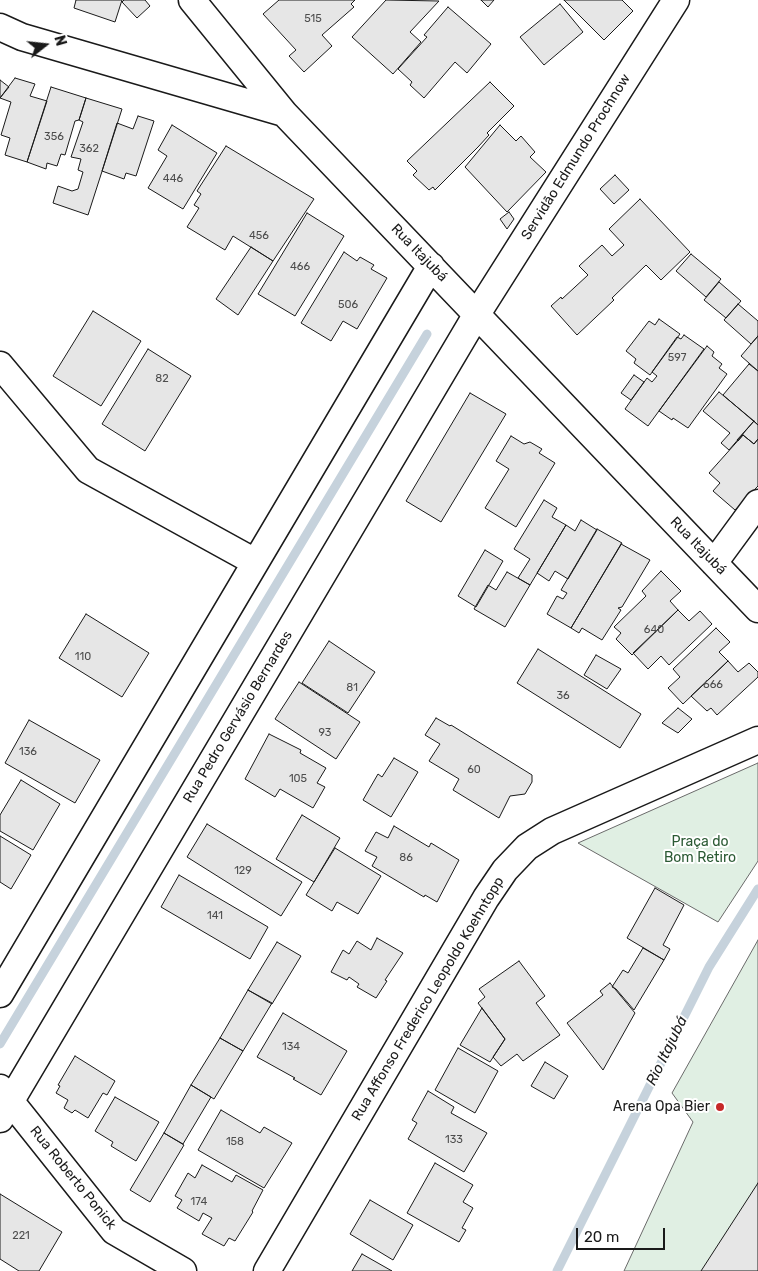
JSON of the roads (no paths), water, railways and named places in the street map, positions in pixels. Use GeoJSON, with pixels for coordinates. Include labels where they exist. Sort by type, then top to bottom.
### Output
{"type":"FeatureCollection","features":[{"type":"Feature","properties":{"kind":"street"},"geometry":{"type":"LineString","coordinates":[[192,0],[284,113]]}},
{"type":"Feature","properties":{"kind":"street","name":"Servidão Edmundo Prochnow"},"geometry":{"type":"LineString","coordinates":[[477,314],[676,0]]}},
{"type":"Feature","properties":{"kind":"street","name":"Rua Itajubá"},"geometry":{"type":"LineString","coordinates":[[0,27],[22,37],[284,113],[758,609]]}},
{"type":"Feature","properties":{"kind":"street"},"geometry":{"type":"LineString","coordinates":[[0,994],[431,266]]}},
{"type":"Feature","properties":{"kind":"street","name":"Rua Pedro Gervásio Bernardes"},"geometry":{"type":"LineString","coordinates":[[4,1103],[477,314]]}},
{"type":"Feature","properties":{"kind":"street"},"geometry":{"type":"LineString","coordinates":[[0,365],[88,470],[255,562]]}},
{"type":"Feature","properties":{"kind":"street"},"geometry":{"type":"LineString","coordinates":[[714,563],[758,502]]}},
{"type":"Feature","properties":{"kind":"street","name":"Rua Affonso Frederico Leopoldo Koehntopp"},"geometry":{"type":"LineString","coordinates":[[267,1271],[486,898],[505,870],[527,847],[552,831],[758,740]]}},
{"type":"Feature","properties":{"kind":"street","name":"Rua Roberto Ponick"},"geometry":{"type":"LineString","coordinates":[[4,1103],[114,1231],[183,1271]]}},
{"type":"Feature","properties":{"kind":"waterway"},"geometry":{"type":"LineString","coordinates":[[0,1044],[427,334]]}},
{"type":"Feature","properties":{"kind":"waterway","name":"Rio Itajubá"},"geometry":{"type":"LineString","coordinates":[[557,1271],[709,967],[758,889]]}},
{"type":"Feature","properties":{"kind":"place","name":"Arena Opa Bier"},"geometry":{"type":"Point","coordinates":[720,1107]}},
{"type":"Feature","properties":{"kind":"park label","name":"Praça do Bom Retiro"},"geometry":{"type":"Point","coordinates":[700,850]}}]}
